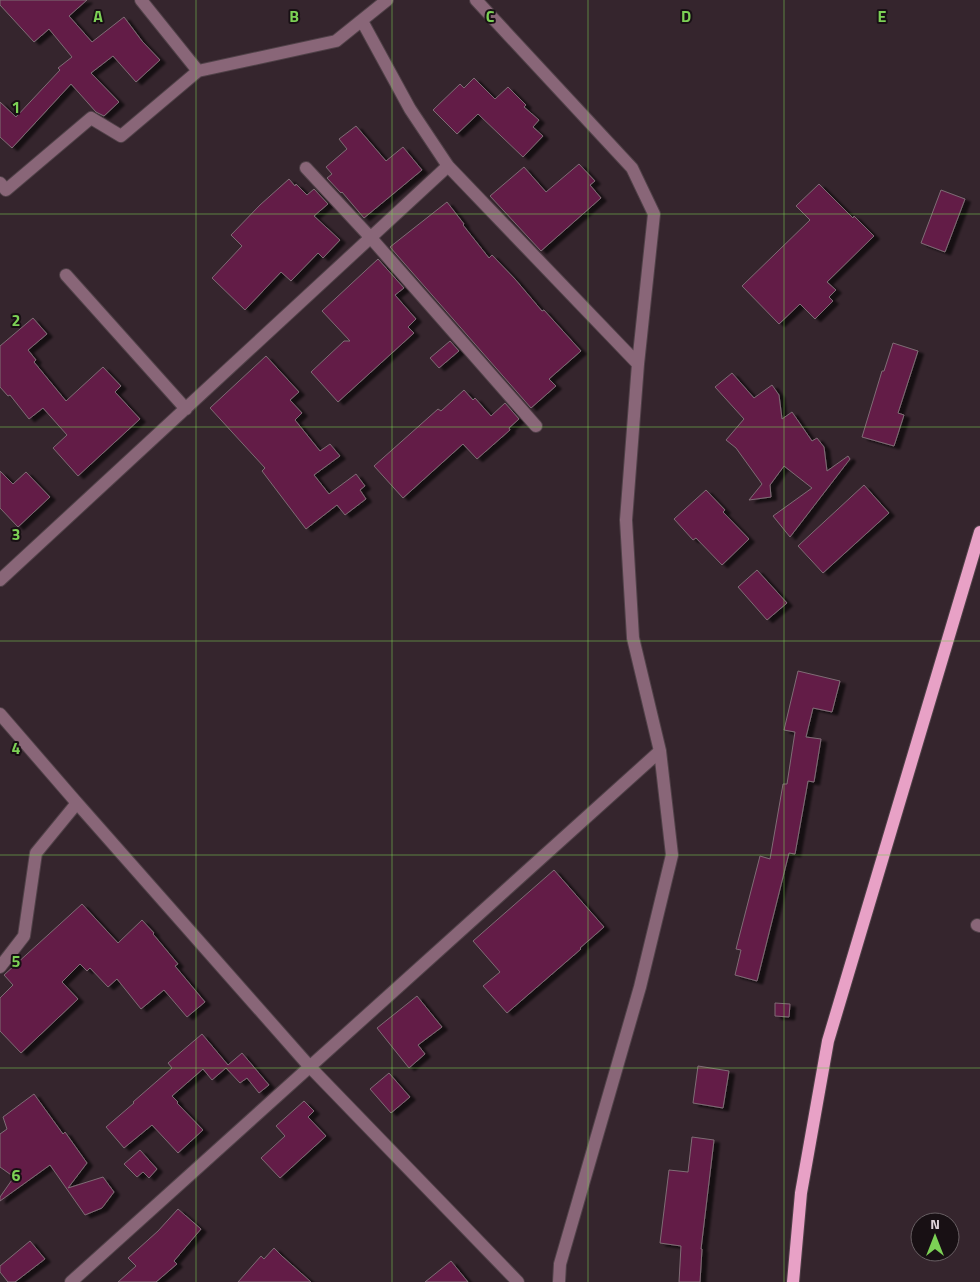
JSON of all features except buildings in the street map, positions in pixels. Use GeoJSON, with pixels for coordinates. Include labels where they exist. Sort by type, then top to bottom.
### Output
{"type":"FeatureCollection","features":[{"type":"Feature","properties":{"kind":"main road"},"geometry":{"type":"LineString","coordinates":[[793,1282],[801,1193],[828,1041],[980,532]]}},
{"type":"Feature","properties":{"kind":"street"},"geometry":{"type":"LineString","coordinates":[[141,0],[198,71]]}},
{"type":"Feature","properties":{"kind":"street"},"geometry":{"type":"LineString","coordinates":[[0,183],[6,190],[90,118],[120,136],[198,71],[336,41],[387,0]]}},
{"type":"Feature","properties":{"kind":"street"},"geometry":{"type":"LineString","coordinates":[[476,0],[632,168],[654,214],[638,364],[626,520],[632,638],[660,751],[672,856],[640,987],[560,1264],[559,1282]]}},
{"type":"Feature","properties":{"kind":"street"},"geometry":{"type":"LineString","coordinates":[[362,21],[410,109],[448,166],[638,364]]}},
{"type":"Feature","properties":{"kind":"street"},"geometry":{"type":"LineString","coordinates":[[0,580],[448,166]]}},
{"type":"Feature","properties":{"kind":"street"},"geometry":{"type":"LineString","coordinates":[[306,168],[371,238],[536,426]]}},
{"type":"Feature","properties":{"kind":"street"},"geometry":{"type":"LineString","coordinates":[[66,275],[186,408]]}},
{"type":"Feature","properties":{"kind":"street"},"geometry":{"type":"LineString","coordinates":[[0,714],[310,1067],[518,1282]]}},
{"type":"Feature","properties":{"kind":"street"},"geometry":{"type":"LineString","coordinates":[[71,1282],[660,751]]}},
{"type":"Feature","properties":{"kind":"street"},"geometry":{"type":"LineString","coordinates":[[0,967],[24,936],[36,853],[77,803]]}}]}
